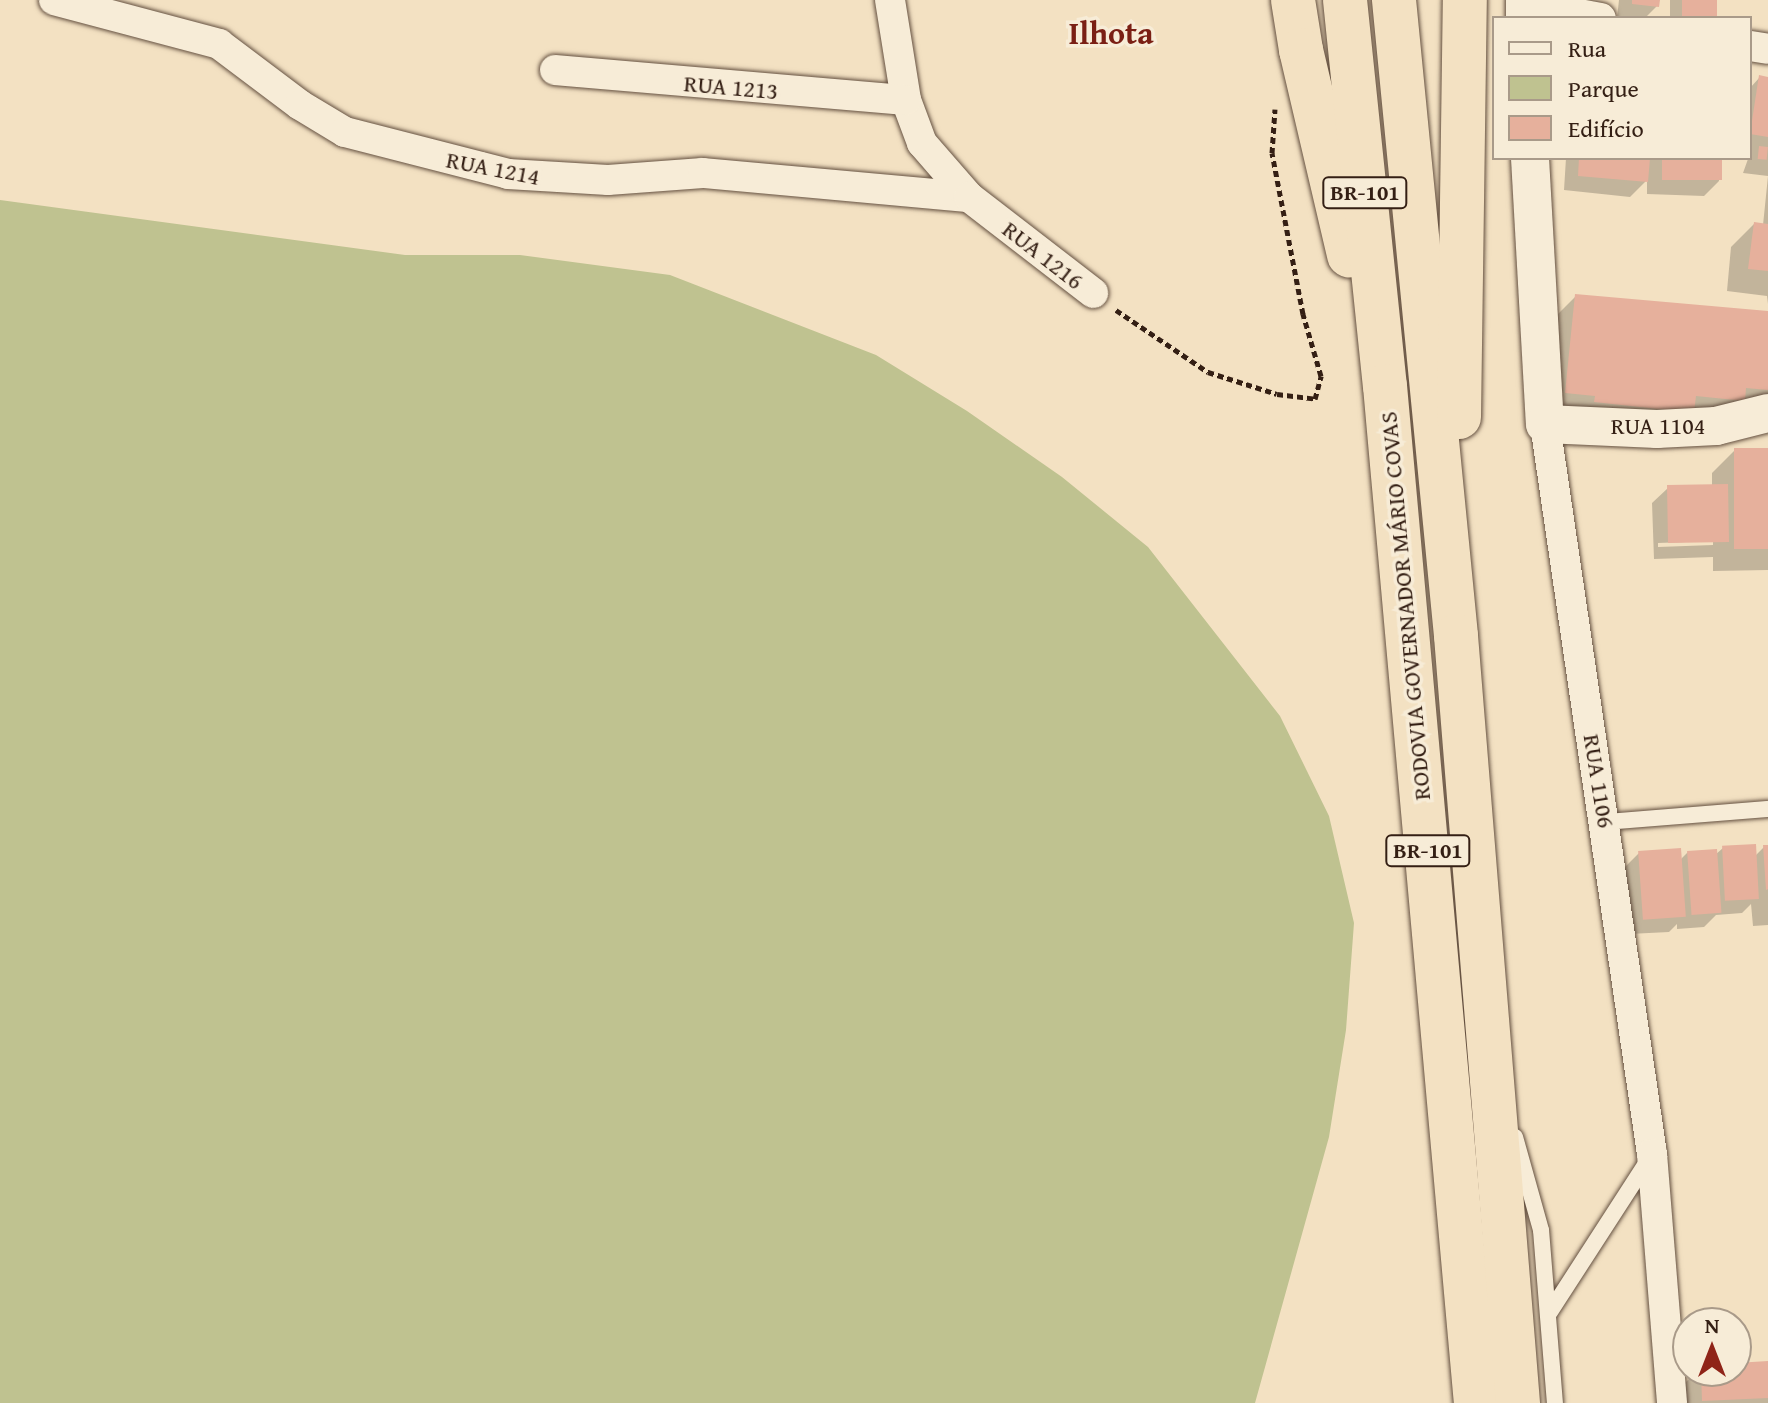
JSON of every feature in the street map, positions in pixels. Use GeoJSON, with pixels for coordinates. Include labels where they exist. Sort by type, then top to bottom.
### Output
{"type":"FeatureCollection","features":[{"type":"Feature","properties":{"kind":"highway"},"geometry":{"type":"LineString","coordinates":[[1293,0],[1301,50],[1345,244],[1385,386]]}},
{"type":"Feature","properties":{"kind":"highway","name":"RODOVIA GOVERNADOR MÁRIO COVAS"},"geometry":{"type":"LineString","coordinates":[[1345,0],[1385,386],[1469,1315],[1466,1396]]}},
{"type":"Feature","properties":{"kind":"highway","name":"RODOVIA GOVERNADOR MÁRIO COVAS"},"geometry":{"type":"LineString","coordinates":[[1394,0],[1456,636],[1518,1403]]}},
{"type":"Feature","properties":{"kind":"highway"},"geometry":{"type":"LineString","coordinates":[[1456,636],[1465,0]]}},
{"type":"Feature","properties":{"kind":"street","name":"RUA 1214"},"geometry":{"type":"LineString","coordinates":[[54,0],[219,44],[300,105],[345,132],[508,174],[608,180],[703,173],[969,197]]}},
{"type":"Feature","properties":{"kind":"street","name":"RUA 1216"},"geometry":{"type":"LineString","coordinates":[[890,0],[906,100],[922,143],[969,197],[1093,293]]}},
{"type":"Feature","properties":{"kind":"street"},"geometry":{"type":"LineString","coordinates":[[1525,7],[1587,16]]}},
{"type":"Feature","properties":{"kind":"street","name":"RUA 1213"},"geometry":{"type":"LineString","coordinates":[[555,70],[906,100]]}},
{"type":"Feature","properties":{"kind":"street","name":"RUA 1106"},"geometry":{"type":"LineString","coordinates":[[1530,160],[1545,424],[1570,609],[1606,822],[1652,1154],[1672,1403]]}},
{"type":"Feature","properties":{"kind":"street","name":"RUA 1104"},"geometry":{"type":"LineString","coordinates":[[1545,424],[1687,428],[1716,426],[1768,413]]}},
{"type":"Feature","properties":{"kind":"lane"},"geometry":{"type":"LineString","coordinates":[[1606,822],[1768,809]]}},
{"type":"Feature","properties":{"kind":"lane"},"geometry":{"type":"LineString","coordinates":[[1490,1048],[1541,1230],[1555,1403]]}},
{"type":"Feature","properties":{"kind":"lane"},"geometry":{"type":"LineString","coordinates":[[1550,1312],[1652,1154]]}},
{"type":"Feature","properties":{"kind":"path","name":"RUA 1216"},"geometry":{"type":"LineString","coordinates":[[1093,293],[1208,372],[1277,394],[1315,399],[1321,376],[1303,314],[1272,153],[1275,107]]}},
{"type":"Feature","properties":{"kind":"green space"},"geometry":{"type":"Polygon","coordinates":[[[0,200],[405,255],[520,255],[670,275],[876,355],[967,411],[1062,477],[1148,547],[1280,716],[1329,816],[1354,923],[1346,1030],[1329,1137],[1255,1403],[0,1403],[0,200]]]}},
{"type":"Feature","properties":{"kind":"building"},"geometry":{"type":"Polygon","coordinates":[[[1632,0],[1660,0],[1659,7],[1632,4],[1632,0]]]}},
{"type":"Feature","properties":{"kind":"building"},"geometry":{"type":"Polygon","coordinates":[[[1682,0],[1717,0],[1717,16],[1682,16],[1682,0]]]}},
{"type":"Feature","properties":{"kind":"building"},"geometry":{"type":"Polygon","coordinates":[[[1759,75],[1768,77],[1768,137],[1752,134],[1759,75]]]}},
{"type":"Feature","properties":{"kind":"building"},"geometry":{"type":"Polygon","coordinates":[[[1759,146],[1768,147],[1767,160],[1758,159],[1759,146]]]}},
{"type":"Feature","properties":{"kind":"building"},"geometry":{"type":"Polygon","coordinates":[[[1579,160],[1650,160],[1648,182],[1578,176],[1579,160]]]}},
{"type":"Feature","properties":{"kind":"building"},"geometry":{"type":"Polygon","coordinates":[[[1662,160],[1722,160],[1722,180],[1662,180],[1662,160]]]}},
{"type":"Feature","properties":{"kind":"building"},"geometry":{"type":"Polygon","coordinates":[[[1754,222],[1768,224],[1768,271],[1748,269],[1754,222]]]}},
{"type":"Feature","properties":{"kind":"building"},"geometry":{"type":"Polygon","coordinates":[[[1575,294],[1768,311],[1768,390],[1746,388],[1745,401],[1696,396],[1694,413],[1594,402],[1595,396],[1565,393],[1575,294]]]}},
{"type":"Feature","properties":{"kind":"building"},"geometry":{"type":"Polygon","coordinates":[[[1734,448],[1768,448],[1768,549],[1734,549],[1734,448]]]}},
{"type":"Feature","properties":{"kind":"building"},"geometry":{"type":"Polygon","coordinates":[[[1728,484],[1729,542],[1668,543],[1667,485],[1728,484]]]}},
{"type":"Feature","properties":{"kind":"building"},"geometry":{"type":"Polygon","coordinates":[[[1756,844],[1759,899],[1725,901],[1722,846],[1756,844]]]}},
{"type":"Feature","properties":{"kind":"building"},"geometry":{"type":"Polygon","coordinates":[[[1763,845],[1768,845],[1766,890],[1763,845]]]}},
{"type":"Feature","properties":{"kind":"building"},"geometry":{"type":"Polygon","coordinates":[[[1681,848],[1686,917],[1643,920],[1638,851],[1681,848]]]}},
{"type":"Feature","properties":{"kind":"building"},"geometry":{"type":"Polygon","coordinates":[[[1717,849],[1721,913],[1692,915],[1687,851],[1717,849]]]}},
{"type":"Feature","properties":{"kind":"building"},"geometry":{"type":"Polygon","coordinates":[[[1768,1361],[1768,1398],[1702,1401],[1702,1387],[1752,1387],[1752,1362],[1768,1361]]]}},
{"type":"Feature","properties":{"kind":"district","name":"Ilhota"},"geometry":{"type":"Point","coordinates":[1111,33]}}]}
